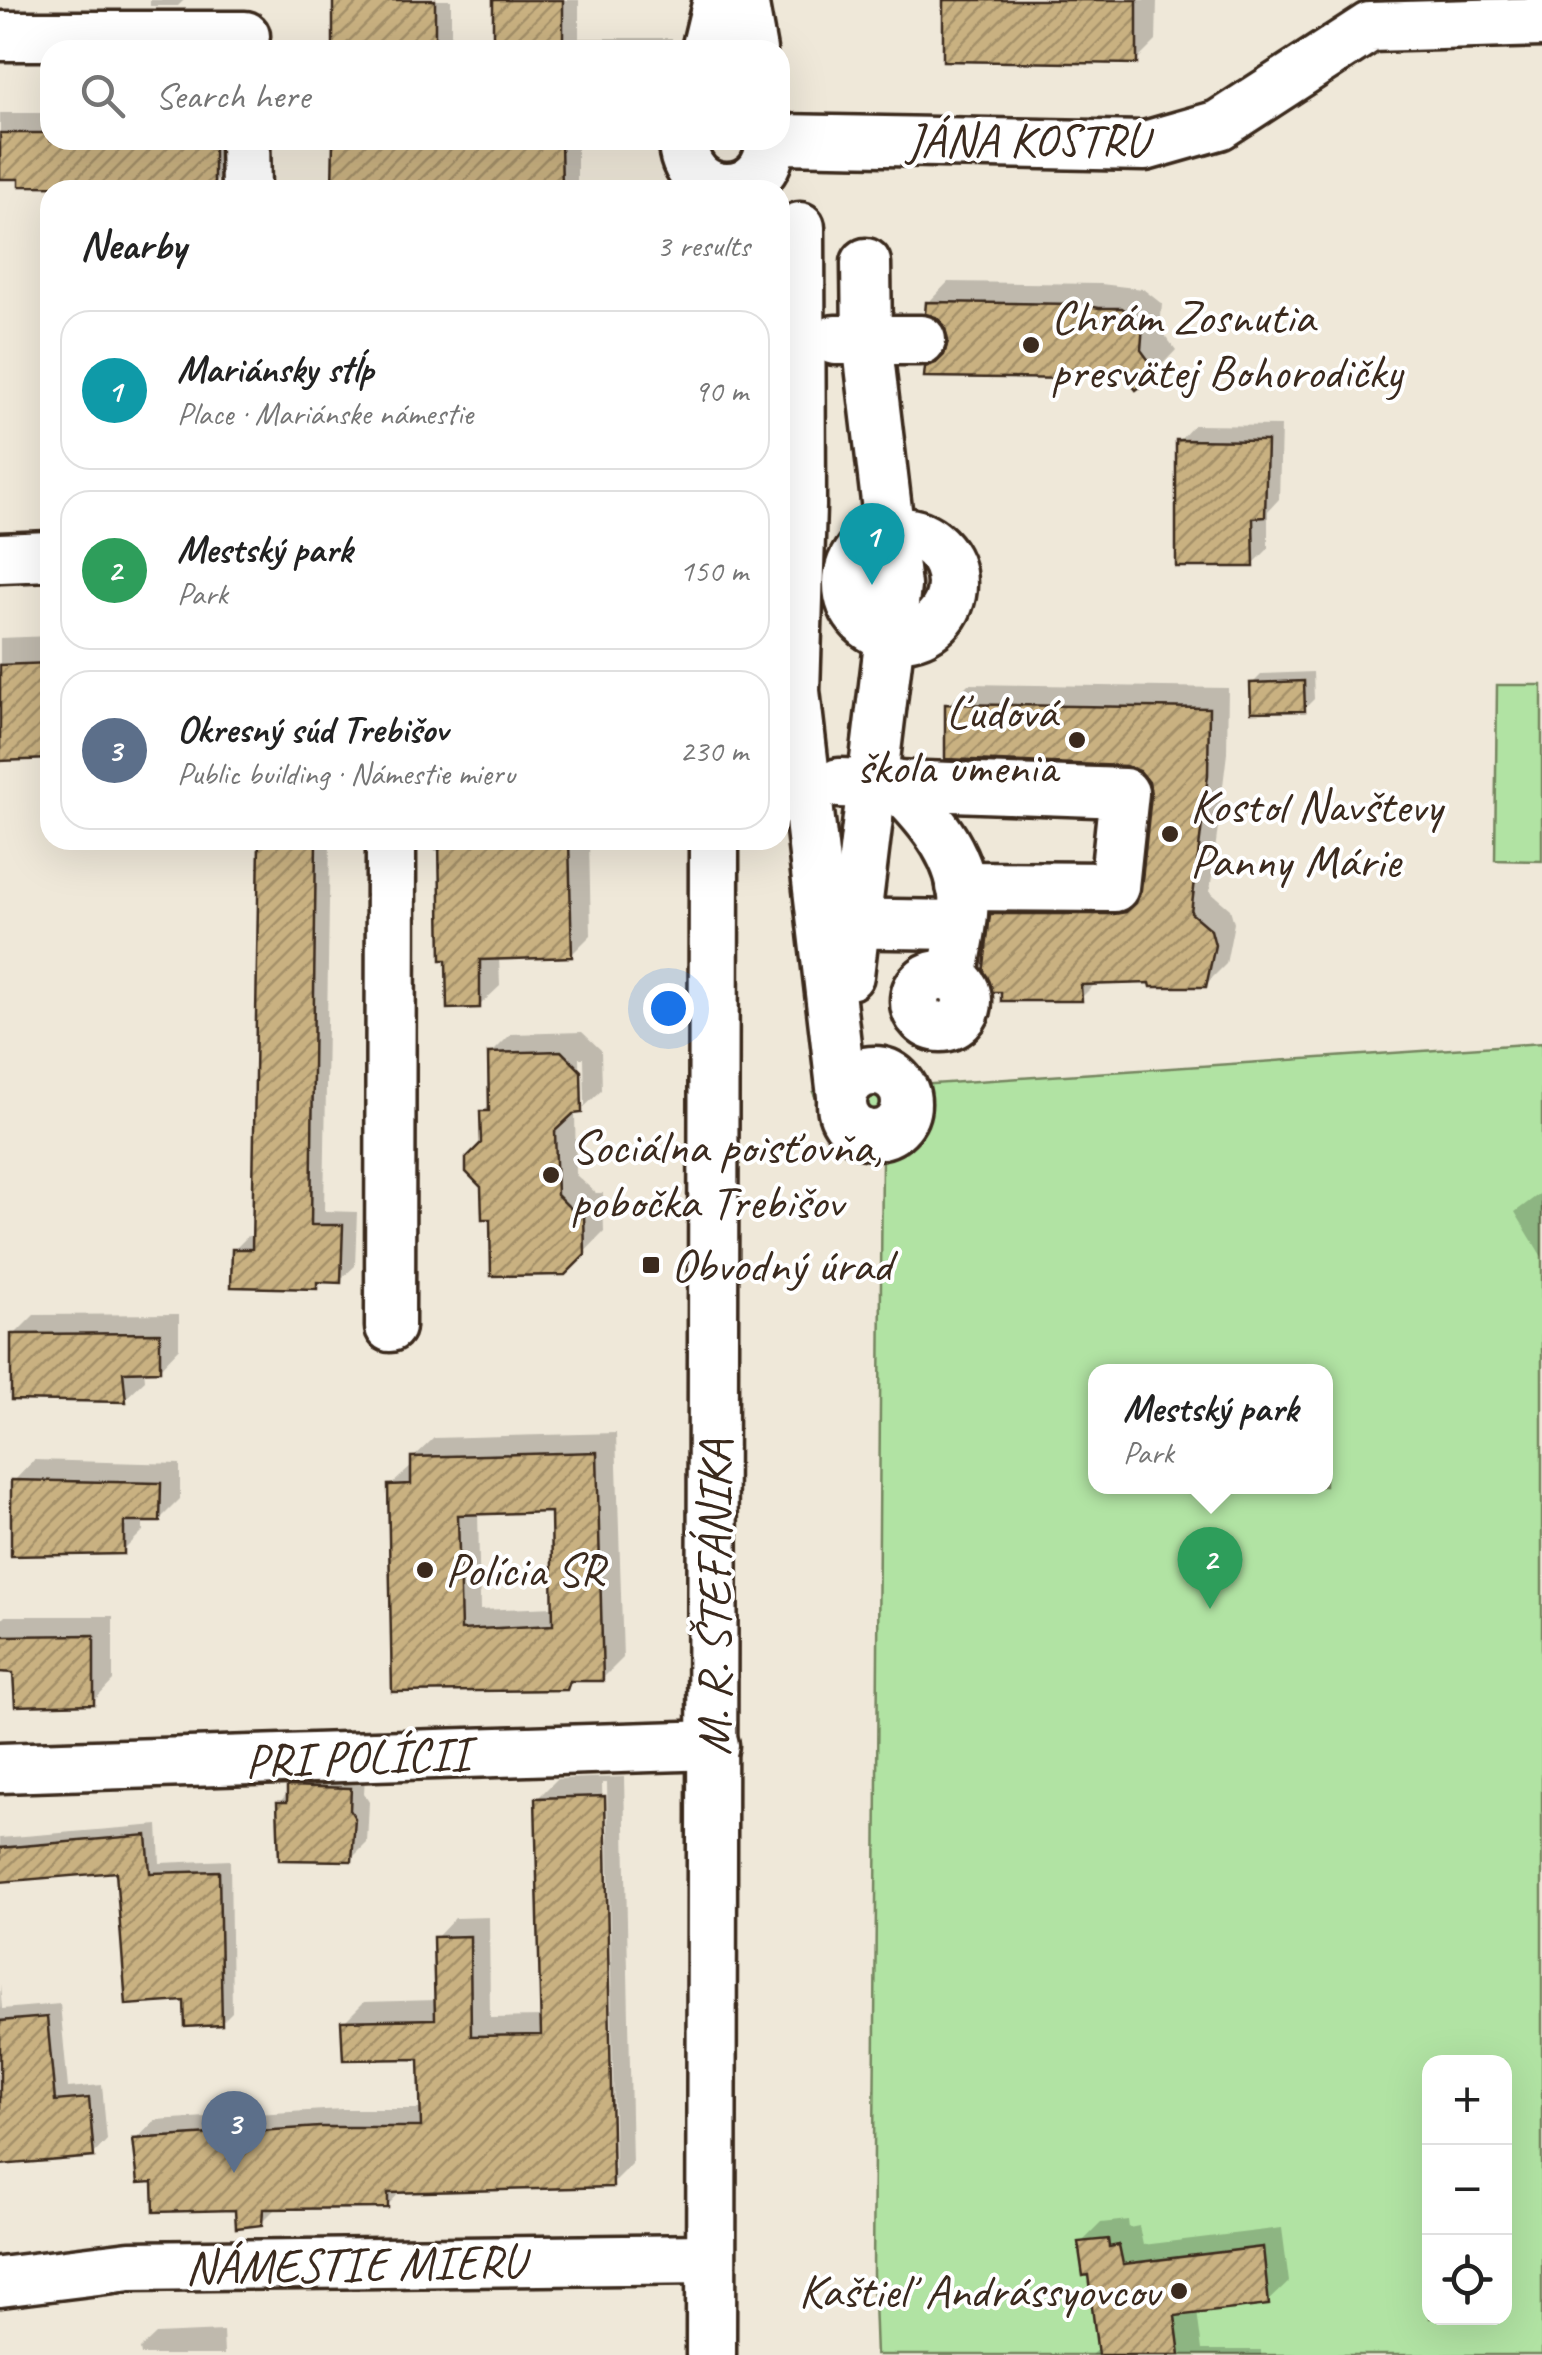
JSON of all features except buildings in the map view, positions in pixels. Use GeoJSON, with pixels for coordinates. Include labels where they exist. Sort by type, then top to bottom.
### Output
{"type":"FeatureCollection","features":[{"type":"Feature","properties":{"kind":"street"},"geometry":{"type":"LineString","coordinates":[[708,40],[718,0]]}},
{"type":"Feature","properties":{"kind":"street"},"geometry":{"type":"LineString","coordinates":[[743,0],[750,40]]}},
{"type":"Feature","properties":{"kind":"street","name":"JÁNA KOSTRU"},"geometry":{"type":"LineString","coordinates":[[747,180],[765,160],[1144,146],[1219,125],[1370,27],[1542,22]]}},
{"type":"Feature","properties":{"kind":"street"},"geometry":{"type":"LineString","coordinates":[[0,36],[245,28]]}},
{"type":"Feature","properties":{"kind":"street"},"geometry":{"type":"LineString","coordinates":[[246,150],[246,180]]}},
{"type":"Feature","properties":{"kind":"street"},"geometry":{"type":"LineString","coordinates":[[800,227],[790,341],[801,506],[795,691],[805,783],[839,923],[841,1107],[851,1126],[861,1133],[882,1135],[891,1131],[904,1115],[905,1094],[894,1077],[952,956],[955,861],[940,835],[884,784]]}},
{"type":"Feature","properties":{"kind":"street"},"geometry":{"type":"LineString","coordinates":[[839,923],[884,784],[896,586],[867,340],[866,263]]}},
{"type":"Feature","properties":{"kind":"street"},"geometry":{"type":"LineString","coordinates":[[790,341],[921,340]]}},
{"type":"Feature","properties":{"kind":"street"},"geometry":{"type":"LineString","coordinates":[[801,506],[825,527],[840,550],[855,611],[867,625],[892,635]]}},
{"type":"Feature","properties":{"kind":"street"},"geometry":{"type":"LineString","coordinates":[[798,664],[827,640],[840,619],[854,558],[865,544],[889,533]]}},
{"type":"Feature","properties":{"kind":"street"},"geometry":{"type":"LineString","coordinates":[[0,558],[40,556]]}},
{"type":"Feature","properties":{"kind":"street"},"geometry":{"type":"LineString","coordinates":[[805,783],[1124,793],[1114,887],[952,956],[839,976]]}},
{"type":"Feature","properties":{"kind":"street"},"geometry":{"type":"LineString","coordinates":[[390,1327],[391,850]]}},
{"type":"Feature","properties":{"kind":"street","name":"M. R. ŠTEFÁNIKA"},"geometry":{"type":"LineString","coordinates":[[711,2355],[714,850]]}},
{"type":"Feature","properties":{"kind":"street"},"geometry":{"type":"LineString","coordinates":[[839,923],[952,956]]}},
{"type":"Feature","properties":{"kind":"street","name":"PRI POLÍCII"},"geometry":{"type":"LineString","coordinates":[[0,1768],[714,1745]]}},
{"type":"Feature","properties":{"kind":"street","name":"NÁMESTIE MIERU"},"geometry":{"type":"LineString","coordinates":[[0,2282],[130,2266],[710,2259]]}},
{"type":"Feature","properties":{"kind":"green space"},"geometry":{"type":"Polygon","coordinates":[[[1497,685],[1542,685],[1542,861],[1495,860],[1497,685]]]}},
{"type":"Feature","properties":{"kind":"green space"},"geometry":{"type":"Polygon","coordinates":[[[1542,1043],[1542,2355],[876,2355],[873,2273],[882,1157],[833,1133],[813,1092],[1542,1043]]]}},
{"type":"Feature","properties":{"kind":"place","name":"Chrám Zosnutia presvätej Bohorodičky"},"geometry":{"type":"Point","coordinates":[1031,345]}},
{"type":"Feature","properties":{"kind":"place","name":"Mariánsky stĺp"},"geometry":{"type":"Point","coordinates":[872,585]}},
{"type":"Feature","properties":{"kind":"place","name":"Ľudová škola umenia"},"geometry":{"type":"Point","coordinates":[1077,740]}},
{"type":"Feature","properties":{"kind":"place","name":"Kostol Navštevy Panny Márie"},"geometry":{"type":"Point","coordinates":[1170,834]}},
{"type":"Feature","properties":{"kind":"place","name":"Sociálna poisťovňa, pobočka Trebišov"},"geometry":{"type":"Point","coordinates":[551,1175]}},
{"type":"Feature","properties":{"kind":"place","name":"Obvodný úrad"},"geometry":{"type":"Point","coordinates":[651,1265]}},
{"type":"Feature","properties":{"kind":"place","name":"Polícia SR"},"geometry":{"type":"Point","coordinates":[425,1570]}},
{"type":"Feature","properties":{"kind":"place","name":"Mestský park"},"geometry":{"type":"Point","coordinates":[1210,1609]}},
{"type":"Feature","properties":{"kind":"place","name":"Okresný súd Trebišov"},"geometry":{"type":"Point","coordinates":[234,2173]}},
{"type":"Feature","properties":{"kind":"place","name":"Kaštieľ Andrássyovcov"},"geometry":{"type":"Point","coordinates":[1179,2291]}}]}
